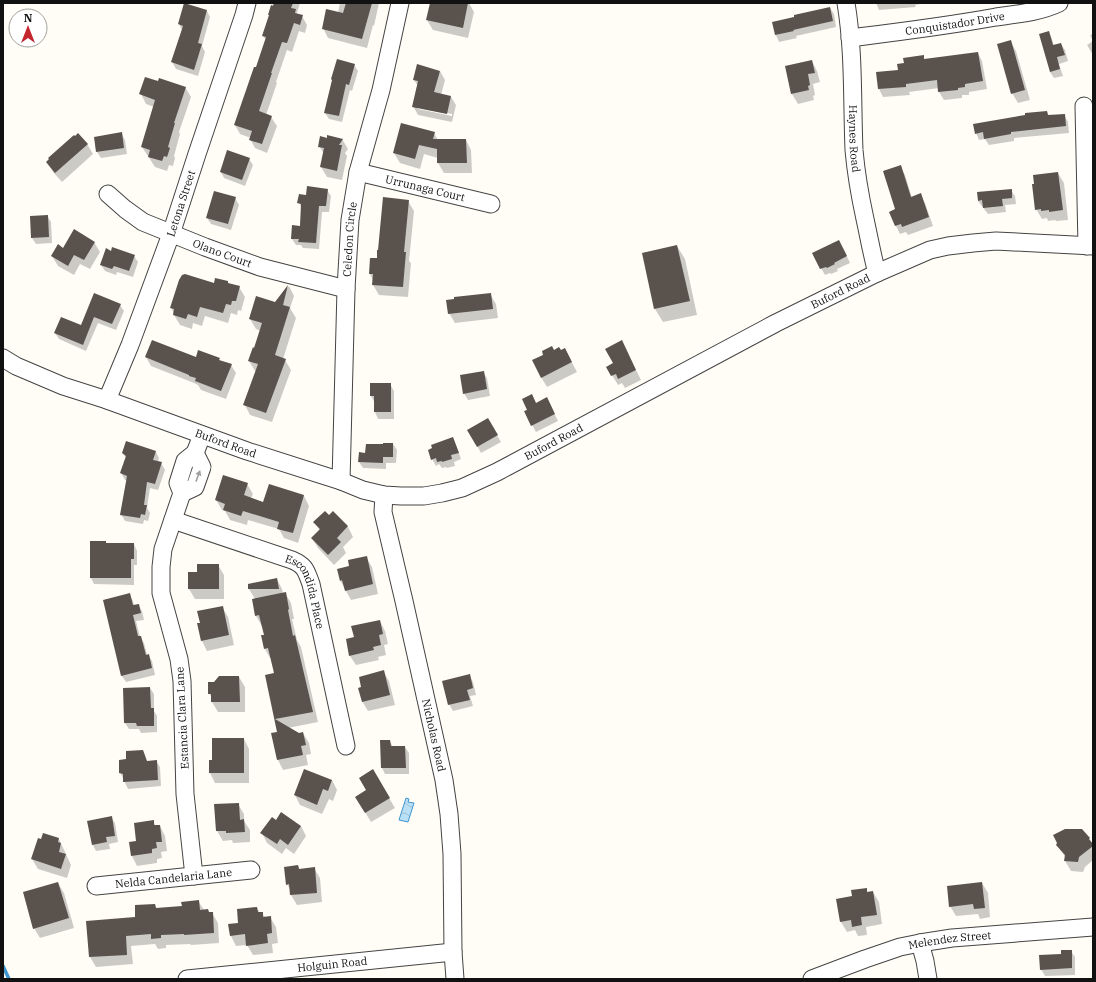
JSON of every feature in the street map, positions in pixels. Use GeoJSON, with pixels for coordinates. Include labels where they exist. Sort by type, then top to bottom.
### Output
{"type":"FeatureCollection","features":[{"type":"Feature","properties":{"kind":"street","name":"Letona Street"},"geometry":{"type":"LineString","coordinates":[[107,400],[130,345],[171,234],[247,3]]}},
{"type":"Feature","properties":{"kind":"street","name":"Celedon Circle"},"geometry":{"type":"LineString","coordinates":[[340,481],[346,288],[350,220],[358,172],[381,90],[400,3]]}},
{"type":"Feature","properties":{"kind":"street","name":"Haynes Road"},"geometry":{"type":"LineString","coordinates":[[846,3],[853,86],[854,150],[858,183],[872,256],[877,273]]}},
{"type":"Feature","properties":{"kind":"street","name":"Conquistador Drive"},"geometry":{"type":"LineString","coordinates":[[850,38],[1030,12],[1059,3]]}},
{"type":"Feature","properties":{"kind":"street"},"geometry":{"type":"LineString","coordinates":[[1084,106],[1090,246]]}},
{"type":"Feature","properties":{"kind":"street","name":"Urrunaga Court"},"geometry":{"type":"LineString","coordinates":[[358,172],[491,204]]}},
{"type":"Feature","properties":{"kind":"street","name":"Olano Court"},"geometry":{"type":"LineString","coordinates":[[108,194],[143,222],[171,234],[260,267],[346,288]]}},
{"type":"Feature","properties":{"kind":"street","name":"Buford Road"},"geometry":{"type":"LineString","coordinates":[[5,362],[63,386],[363,490],[384,495],[424,496],[462,488],[497,472],[776,323],[877,273],[930,250],[948,246],[996,241],[1090,246]]}},
{"type":"Feature","properties":{"kind":"street","name":"Estancia Clara Lane"},"geometry":{"type":"LineString","coordinates":[[194,876],[185,794],[182,681],[179,659],[161,593],[161,567],[163,549],[182,493],[195,487],[202,467],[195,453],[202,434]]}},
{"type":"Feature","properties":{"kind":"street","name":"Nicholas Road"},"geometry":{"type":"LineString","coordinates":[[384,495],[383,512],[444,780],[449,814],[452,854],[453,952],[455,979]]}},
{"type":"Feature","properties":{"kind":"street","name":"Escondida Place"},"geometry":{"type":"LineString","coordinates":[[173,520],[301,564],[307,572],[311,584],[346,746]]}},
{"type":"Feature","properties":{"kind":"street","name":"Nelda Candelaria Lane"},"geometry":{"type":"LineString","coordinates":[[96,886],[251,870]]}},
{"type":"Feature","properties":{"kind":"street","name":"Melendez Street"},"geometry":{"type":"LineString","coordinates":[[812,979],[865,958],[900,947],[920,943],[952,938],[1093,927]]}},
{"type":"Feature","properties":{"kind":"street"},"geometry":{"type":"LineString","coordinates":[[920,943],[928,979]]}},
{"type":"Feature","properties":{"kind":"street","name":"Holguin Road"},"geometry":{"type":"LineString","coordinates":[[187,979],[453,952]]}},
{"type":"Feature","properties":{"kind":"water"},"geometry":{"type":"Polygon","coordinates":[[[406,798],[409,799],[408,802],[414,803],[408,822],[399,820],[406,798]]]}},
{"type":"Feature","properties":{"kind":"building"},"geometry":{"type":"Polygon","coordinates":[[[184,3],[207,10],[198,43],[202,44],[194,70],[171,62],[183,26],[178,24],[184,3]]]}},
{"type":"Feature","properties":{"kind":"building"},"geometry":{"type":"Polygon","coordinates":[[[274,3],[293,3],[291,8],[296,9],[295,13],[303,15],[300,25],[294,23],[287,43],[282,42],[271,73],[259,111],[272,116],[262,144],[249,140],[252,131],[234,125],[266,37],[262,36],[271,5],[273,6],[274,3]]]}},
{"type":"Feature","properties":{"kind":"building"},"geometry":{"type":"Polygon","coordinates":[[[346,3],[372,3],[362,39],[322,29],[326,9],[343,13],[346,3]]]}},
{"type":"Feature","properties":{"kind":"building"},"geometry":{"type":"Polygon","coordinates":[[[430,3],[468,3],[463,28],[426,20],[430,3]]]}},
{"type":"Feature","properties":{"kind":"building"},"geometry":{"type":"Polygon","coordinates":[[[830,7],[833,21],[775,35],[772,22],[794,17],[794,15],[830,7]]]}},
{"type":"Feature","properties":{"kind":"building"},"geometry":{"type":"Polygon","coordinates":[[[1049,31],[1053,45],[1061,43],[1065,55],[1057,57],[1060,69],[1050,72],[1039,34],[1049,31]]]}},
{"type":"Feature","properties":{"kind":"building"},"geometry":{"type":"Polygon","coordinates":[[[1011,40],[1025,90],[1011,94],[997,44],[1011,40]]]}},
{"type":"Feature","properties":{"kind":"building"},"geometry":{"type":"Polygon","coordinates":[[[978,52],[983,81],[965,84],[965,87],[958,88],[958,90],[938,92],[937,80],[906,84],[906,87],[878,89],[876,72],[898,70],[897,64],[904,63],[903,58],[924,55],[924,59],[978,52]]]}},
{"type":"Feature","properties":{"kind":"building"},"geometry":{"type":"Polygon","coordinates":[[[337,59],[355,64],[349,85],[346,84],[339,116],[324,113],[337,59]]]}},
{"type":"Feature","properties":{"kind":"building"},"geometry":{"type":"Polygon","coordinates":[[[812,60],[815,73],[808,74],[810,85],[808,86],[809,90],[791,94],[785,66],[812,60]]]}},
{"type":"Feature","properties":{"kind":"building"},"geometry":{"type":"Polygon","coordinates":[[[417,64],[440,71],[434,92],[451,96],[447,114],[412,107],[418,81],[413,80],[417,64]]]}},
{"type":"Feature","properties":{"kind":"building"},"geometry":{"type":"Polygon","coordinates":[[[145,77],[158,81],[159,78],[186,87],[174,123],[168,147],[170,148],[167,157],[164,156],[162,161],[148,157],[150,150],[141,147],[155,100],[139,94],[145,77]]]}},
{"type":"Feature","properties":{"kind":"building"},"geometry":{"type":"Polygon","coordinates":[[[1047,111],[1048,115],[1065,114],[1066,126],[1011,132],[1011,134],[984,139],[983,132],[975,134],[973,124],[1025,115],[1025,113],[1047,111]]]}},
{"type":"Feature","properties":{"kind":"building"},"geometry":{"type":"Polygon","coordinates":[[[401,123],[435,132],[433,139],[466,139],[467,163],[437,163],[437,149],[419,145],[415,159],[393,153],[401,123]]]}},
{"type":"Feature","properties":{"kind":"building"},"geometry":{"type":"Polygon","coordinates":[[[122,132],[124,148],[96,152],[94,137],[122,132]]]}},
{"type":"Feature","properties":{"kind":"building"},"geometry":{"type":"Polygon","coordinates":[[[78,133],[88,144],[55,173],[46,162],[49,159],[48,158],[78,133]]]}},
{"type":"Feature","properties":{"kind":"building"},"geometry":{"type":"Polygon","coordinates":[[[327,135],[343,139],[339,145],[342,145],[337,171],[320,167],[324,148],[318,147],[320,136],[327,138],[327,135]]]}},
{"type":"Feature","properties":{"kind":"building"},"geometry":{"type":"Polygon","coordinates":[[[227,150],[250,158],[242,180],[220,172],[227,150]]]}},
{"type":"Feature","properties":{"kind":"building"},"geometry":{"type":"Polygon","coordinates":[[[901,165],[911,197],[921,193],[929,217],[902,227],[901,224],[895,226],[889,212],[895,209],[883,171],[901,165]]]}},
{"type":"Feature","properties":{"kind":"building"},"geometry":{"type":"Polygon","coordinates":[[[1058,172],[1063,210],[1049,212],[1049,210],[1035,210],[1032,184],[1034,184],[1033,175],[1058,172]]]}},
{"type":"Feature","properties":{"kind":"building"},"geometry":{"type":"Polygon","coordinates":[[[307,186],[328,189],[326,206],[319,206],[316,243],[298,242],[299,239],[291,239],[292,225],[300,226],[301,204],[297,203],[299,194],[306,195],[307,186]]]}},
{"type":"Feature","properties":{"kind":"building"},"geometry":{"type":"Polygon","coordinates":[[[1012,189],[1012,198],[1002,199],[1003,206],[983,208],[982,200],[978,201],[977,192],[1012,189]]]}},
{"type":"Feature","properties":{"kind":"building"},"geometry":{"type":"Polygon","coordinates":[[[214,191],[236,197],[228,224],[206,218],[214,191]]]}},
{"type":"Feature","properties":{"kind":"building"},"geometry":{"type":"Polygon","coordinates":[[[383,197],[409,200],[404,252],[406,252],[403,287],[372,285],[373,274],[369,274],[370,258],[377,258],[383,197]]]}},
{"type":"Feature","properties":{"kind":"building"},"geometry":{"type":"Polygon","coordinates":[[[48,215],[49,237],[31,238],[30,216],[48,215]]]}},
{"type":"Feature","properties":{"kind":"building"},"geometry":{"type":"Polygon","coordinates":[[[74,229],[95,242],[84,260],[74,255],[68,266],[51,256],[58,244],[63,248],[74,229]]]}},
{"type":"Feature","properties":{"kind":"building"},"geometry":{"type":"Polygon","coordinates":[[[839,240],[847,256],[827,268],[820,269],[812,253],[839,240]]]}},
{"type":"Feature","properties":{"kind":"building"},"geometry":{"type":"Polygon","coordinates":[[[677,245],[690,301],[654,309],[642,253],[677,245]]]}},
{"type":"Feature","properties":{"kind":"building"},"geometry":{"type":"Polygon","coordinates":[[[112,247],[135,255],[129,271],[114,266],[112,269],[100,265],[106,248],[111,251],[112,247]]]}},
{"type":"Feature","properties":{"kind":"building"},"geometry":{"type":"Polygon","coordinates":[[[185,274],[214,283],[215,278],[240,286],[236,301],[232,301],[231,305],[226,304],[223,313],[200,307],[197,317],[188,314],[186,319],[173,315],[174,309],[170,308],[179,280],[182,275],[185,274]]]}},
{"type":"Feature","properties":{"kind":"building"},"geometry":{"type":"Polygon","coordinates":[[[288,285],[283,305],[290,307],[275,355],[286,359],[266,413],[243,405],[258,364],[248,361],[262,323],[249,319],[256,296],[275,302],[288,285]]]}},
{"type":"Feature","properties":{"kind":"building"},"geometry":{"type":"Polygon","coordinates":[[[94,293],[121,304],[112,324],[94,317],[83,345],[54,333],[61,317],[81,325],[94,293]]]}},
{"type":"Feature","properties":{"kind":"building"},"geometry":{"type":"Polygon","coordinates":[[[491,293],[493,309],[448,314],[446,300],[454,299],[454,297],[491,293]]]}},
{"type":"Feature","properties":{"kind":"building"},"geometry":{"type":"Polygon","coordinates":[[[152,340],[196,357],[198,350],[220,358],[219,360],[232,364],[221,391],[195,381],[196,378],[145,357],[152,340]]]}},
{"type":"Feature","properties":{"kind":"building"},"geometry":{"type":"Polygon","coordinates":[[[622,340],[636,370],[618,379],[616,374],[611,376],[606,367],[613,363],[605,349],[622,340]]]}},
{"type":"Feature","properties":{"kind":"building"},"geometry":{"type":"Polygon","coordinates":[[[552,346],[554,350],[559,347],[561,350],[565,348],[572,362],[541,378],[532,360],[543,355],[542,351],[552,346]]]}},
{"type":"Feature","properties":{"kind":"building"},"geometry":{"type":"Polygon","coordinates":[[[484,371],[487,389],[463,394],[460,375],[484,371]]]}},
{"type":"Feature","properties":{"kind":"building"},"geometry":{"type":"Polygon","coordinates":[[[370,383],[391,383],[391,412],[374,412],[374,396],[370,396],[370,383]]]}},
{"type":"Feature","properties":{"kind":"building"},"geometry":{"type":"Polygon","coordinates":[[[532,394],[536,403],[547,397],[555,414],[531,426],[524,411],[527,410],[522,399],[532,394]]]}},
{"type":"Feature","properties":{"kind":"building"},"geometry":{"type":"Polygon","coordinates":[[[488,418],[498,435],[477,447],[467,430],[488,418]]]}},
{"type":"Feature","properties":{"kind":"building"},"geometry":{"type":"Polygon","coordinates":[[[453,437],[459,453],[451,455],[452,459],[442,462],[437,462],[436,458],[431,460],[428,450],[432,448],[431,445],[453,437]]]}},
{"type":"Feature","properties":{"kind":"building"},"geometry":{"type":"Polygon","coordinates":[[[126,441],[156,451],[153,460],[162,462],[155,484],[147,482],[144,505],[147,505],[145,515],[141,514],[140,518],[120,515],[127,476],[120,473],[126,456],[122,453],[126,441]]]}},
{"type":"Feature","properties":{"kind":"building"},"geometry":{"type":"Polygon","coordinates":[[[393,443],[393,457],[383,457],[383,463],[358,462],[359,452],[365,453],[366,444],[393,443]]]}},
{"type":"Feature","properties":{"kind":"building"},"geometry":{"type":"Polygon","coordinates":[[[223,475],[248,483],[244,495],[263,502],[269,484],[304,495],[293,533],[277,529],[279,522],[243,511],[241,516],[223,510],[225,504],[215,500],[223,475]]]}},
{"type":"Feature","properties":{"kind":"building"},"geometry":{"type":"Polygon","coordinates":[[[325,511],[329,515],[333,511],[348,526],[337,538],[341,542],[328,555],[311,538],[320,529],[313,522],[325,511]]]}},
{"type":"Feature","properties":{"kind":"building"},"geometry":{"type":"Polygon","coordinates":[[[90,541],[106,541],[106,543],[134,543],[134,559],[131,559],[131,578],[90,578],[90,541]]]}},
{"type":"Feature","properties":{"kind":"building"},"geometry":{"type":"Polygon","coordinates":[[[367,556],[373,584],[345,591],[342,580],[340,581],[337,569],[349,566],[348,560],[367,556]]]}},
{"type":"Feature","properties":{"kind":"building"},"geometry":{"type":"Polygon","coordinates":[[[197,564],[219,564],[219,589],[188,589],[188,572],[197,572],[197,564]]]}},
{"type":"Feature","properties":{"kind":"building"},"geometry":{"type":"Polygon","coordinates":[[[277,578],[279,589],[248,589],[248,584],[277,578]]]}},
{"type":"Feature","properties":{"kind":"building"},"geometry":{"type":"Polygon","coordinates":[[[286,592],[293,636],[295,635],[313,712],[275,719],[299,733],[303,732],[306,745],[301,746],[303,755],[277,760],[271,733],[277,732],[265,675],[274,673],[268,648],[264,649],[261,635],[264,635],[259,615],[255,616],[252,599],[286,592]]]}},
{"type":"Feature","properties":{"kind":"building"},"geometry":{"type":"Polygon","coordinates":[[[130,593],[133,605],[139,604],[141,613],[133,615],[138,636],[141,636],[146,655],[149,654],[152,668],[121,676],[103,600],[130,593]]]}},
{"type":"Feature","properties":{"kind":"building"},"geometry":{"type":"Polygon","coordinates":[[[223,606],[229,635],[201,641],[197,623],[200,623],[197,611],[223,606]]]}},
{"type":"Feature","properties":{"kind":"building"},"geometry":{"type":"Polygon","coordinates":[[[380,620],[383,634],[379,635],[381,645],[373,647],[374,650],[349,656],[346,639],[354,637],[351,626],[380,620]]]}},
{"type":"Feature","properties":{"kind":"building"},"geometry":{"type":"Polygon","coordinates":[[[384,670],[390,695],[362,702],[358,688],[361,687],[359,677],[384,670]]]}},
{"type":"Feature","properties":{"kind":"building"},"geometry":{"type":"Polygon","coordinates":[[[470,674],[473,688],[467,690],[470,700],[448,705],[442,681],[470,674]]]}},
{"type":"Feature","properties":{"kind":"building"},"geometry":{"type":"Polygon","coordinates":[[[219,676],[239,676],[240,702],[211,702],[211,694],[208,694],[208,682],[214,682],[219,676]]]}},
{"type":"Feature","properties":{"kind":"building"},"geometry":{"type":"Polygon","coordinates":[[[150,687],[151,708],[154,708],[154,726],[137,726],[136,723],[124,723],[123,688],[150,687]]]}},
{"type":"Feature","properties":{"kind":"building"},"geometry":{"type":"Polygon","coordinates":[[[212,738],[244,738],[244,773],[209,773],[209,760],[212,760],[212,738]]]}},
{"type":"Feature","properties":{"kind":"building"},"geometry":{"type":"Polygon","coordinates":[[[380,740],[390,740],[391,746],[405,746],[406,768],[381,768],[380,740]]]}},
{"type":"Feature","properties":{"kind":"building"},"geometry":{"type":"Polygon","coordinates":[[[143,750],[147,761],[157,760],[158,780],[123,782],[123,774],[119,773],[119,760],[126,759],[126,751],[143,750]]]}},
{"type":"Feature","properties":{"kind":"building"},"geometry":{"type":"Polygon","coordinates":[[[304,769],[332,780],[328,791],[323,789],[317,805],[294,795],[304,769]]]}},
{"type":"Feature","properties":{"kind":"building"},"geometry":{"type":"Polygon","coordinates":[[[373,769],[390,798],[365,813],[355,797],[366,790],[359,778],[373,769]]]}},
{"type":"Feature","properties":{"kind":"building"},"geometry":{"type":"Polygon","coordinates":[[[239,803],[240,820],[244,819],[245,832],[226,833],[226,831],[216,831],[214,804],[239,803]]]}},
{"type":"Feature","properties":{"kind":"building"},"geometry":{"type":"Polygon","coordinates":[[[281,812],[301,826],[288,845],[280,839],[277,844],[260,833],[272,817],[276,820],[281,812]]]}},
{"type":"Feature","properties":{"kind":"building"},"geometry":{"type":"Polygon","coordinates":[[[112,816],[115,836],[106,837],[107,842],[92,845],[87,821],[112,816]]]}},
{"type":"Feature","properties":{"kind":"building"},"geometry":{"type":"Polygon","coordinates":[[[154,820],[154,825],[160,825],[162,842],[156,842],[157,848],[152,849],[152,853],[131,856],[129,842],[136,841],[134,823],[154,820]]]}},
{"type":"Feature","properties":{"kind":"building"},"geometry":{"type":"Polygon","coordinates":[[[1065,829],[1082,829],[1093,844],[1093,846],[1079,857],[1078,862],[1064,861],[1065,855],[1056,845],[1057,843],[1053,835],[1065,829]]]}},
{"type":"Feature","properties":{"kind":"building"},"geometry":{"type":"Polygon","coordinates":[[[43,833],[59,838],[58,842],[61,843],[59,852],[66,854],[61,869],[31,859],[38,838],[41,839],[43,833]]]}},
{"type":"Feature","properties":{"kind":"building"},"geometry":{"type":"Polygon","coordinates":[[[298,865],[299,869],[315,867],[317,893],[290,895],[289,884],[286,885],[284,867],[298,865]]]}},
{"type":"Feature","properties":{"kind":"building"},"geometry":{"type":"Polygon","coordinates":[[[58,882],[69,918],[33,929],[23,892],[58,882]]]}},
{"type":"Feature","properties":{"kind":"building"},"geometry":{"type":"Polygon","coordinates":[[[982,882],[985,908],[974,909],[973,904],[949,907],[947,886],[982,882]]]}},
{"type":"Feature","properties":{"kind":"building"},"geometry":{"type":"Polygon","coordinates":[[[867,888],[867,892],[873,891],[877,915],[861,917],[862,925],[852,927],[851,920],[840,922],[836,899],[852,896],[851,890],[867,888]]]}},
{"type":"Feature","properties":{"kind":"building"},"geometry":{"type":"Polygon","coordinates":[[[199,900],[200,910],[208,909],[209,912],[213,912],[214,933],[161,935],[161,938],[151,939],[151,934],[126,936],[127,955],[89,957],[86,921],[135,917],[135,905],[155,904],[156,908],[182,906],[181,902],[199,900]]]}},
{"type":"Feature","properties":{"kind":"building"},"geometry":{"type":"Polygon","coordinates":[[[257,907],[258,912],[263,912],[263,917],[271,916],[272,933],[267,934],[268,943],[246,946],[245,934],[230,936],[228,924],[238,923],[237,909],[257,907]]]}},
{"type":"Feature","properties":{"kind":"building"},"geometry":{"type":"Polygon","coordinates":[[[1061,950],[1072,950],[1072,968],[1040,970],[1039,955],[1061,954],[1061,950]]]}},
{"type":"Feature","properties":{"kind":"waterway"},"geometry":{"type":"LineString","coordinates":[[3,966],[9,979]]}}]}
